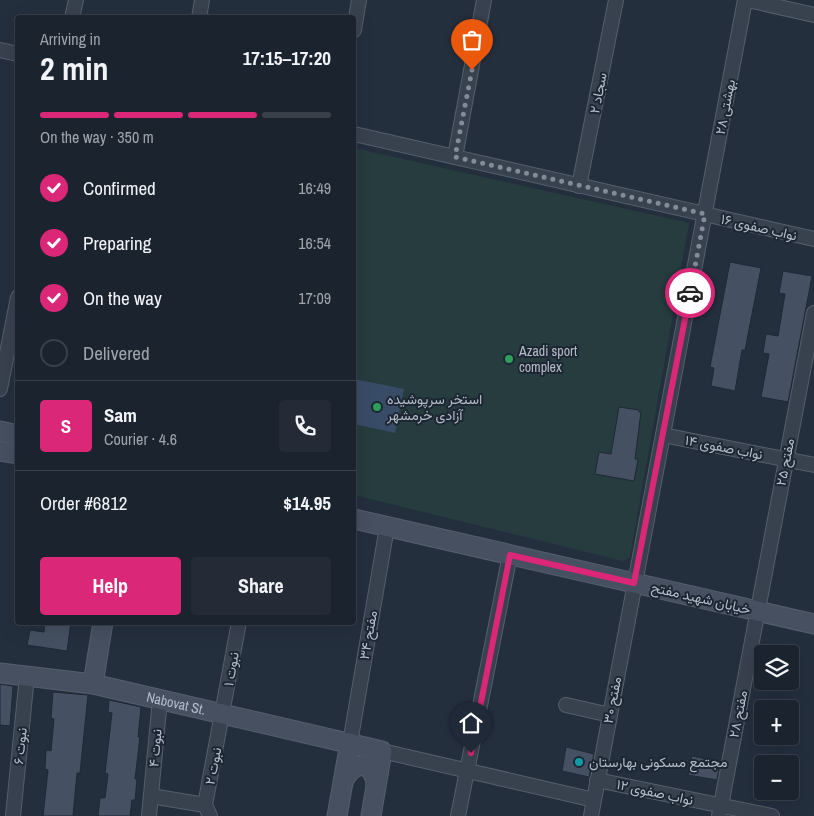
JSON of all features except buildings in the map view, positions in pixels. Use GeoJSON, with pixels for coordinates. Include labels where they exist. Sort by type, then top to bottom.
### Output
{"type":"FeatureCollection","features":[{"type":"Feature","properties":{"kind":"street"},"geometry":{"type":"LineString","coordinates":[[73,15],[76,0]]}},
{"type":"Feature","properties":{"kind":"street"},"geometry":{"type":"LineString","coordinates":[[200,15],[202,0]]}},
{"type":"Feature","properties":{"kind":"street"},"geometry":{"type":"LineString","coordinates":[[356,18],[359,0]]}},
{"type":"Feature","properties":{"kind":"street"},"geometry":{"type":"LineString","coordinates":[[455,157],[484,0]]}},
{"type":"Feature","properties":{"kind":"street","name":"سجاد ۲"},"geometry":{"type":"LineString","coordinates":[[579,186],[616,0]]}},
{"type":"Feature","properties":{"kind":"street"},"geometry":{"type":"LineString","coordinates":[[746,0],[814,15]]}},
{"type":"Feature","properties":{"kind":"street","name":"بهشتی ۲۸"},"geometry":{"type":"LineString","coordinates":[[663,435],[746,0]]}},
{"type":"Feature","properties":{"kind":"street"},"geometry":{"type":"LineString","coordinates":[[0,50],[15,53]]}},
{"type":"Feature","properties":{"kind":"street","name":"نواب صفوی ۱۶"},"geometry":{"type":"LineString","coordinates":[[356,134],[814,239]]}},
{"type":"Feature","properties":{"kind":"street"},"geometry":{"type":"LineString","coordinates":[[0,389],[15,312]]}},
{"type":"Feature","properties":{"kind":"street","name":"مفتح ۲۵"},"geometry":{"type":"LineString","coordinates":[[757,611],[814,314]]}},
{"type":"Feature","properties":{"kind":"street"},"geometry":{"type":"LineString","coordinates":[[0,432],[15,435]]}},
{"type":"Feature","properties":{"kind":"street","name":"نواب صفوی ۱۴"},"geometry":{"type":"LineString","coordinates":[[663,435],[814,465]]}},
{"type":"Feature","properties":{"kind":"street","name":"مفتح ۳۰"},"geometry":{"type":"LineString","coordinates":[[591,816],[663,435]]}},
{"type":"Feature","properties":{"kind":"street"},"geometry":{"type":"LineString","coordinates":[[0,451],[15,454]]}},
{"type":"Feature","properties":{"kind":"street","name":"خیابان شهید مفتح"},"geometry":{"type":"LineString","coordinates":[[356,519],[814,624]]}},
{"type":"Feature","properties":{"kind":"street","name":"مفتح ۳۴"},"geometry":{"type":"LineString","coordinates":[[350,743],[387,527]]}},
{"type":"Feature","properties":{"kind":"street"},"geometry":{"type":"LineString","coordinates":[[458,816],[510,555]]}},
{"type":"Feature","properties":{"kind":"street","name":"مفتح ۲۸"},"geometry":{"type":"LineString","coordinates":[[720,811],[757,611]]}},
{"type":"Feature","properties":{"kind":"street"},"geometry":{"type":"LineString","coordinates":[[93,684],[103,625]]}},
{"type":"Feature","properties":{"kind":"street","name":"نبوت ۱"},"geometry":{"type":"LineString","coordinates":[[223,715],[238,625]]}},
{"type":"Feature","properties":{"kind":"street","name":"Nabovat St."},"geometry":{"type":"LineString","coordinates":[[0,673],[93,684],[382,751]]}},
{"type":"Feature","properties":{"kind":"street","name":"نبوت ۶"},"geometry":{"type":"LineString","coordinates":[[13,816],[27,676]]}},
{"type":"Feature","properties":{"kind":"street","name":"نبوت ۴"},"geometry":{"type":"LineString","coordinates":[[149,816],[160,699]]}},
{"type":"Feature","properties":{"kind":"street"},"geometry":{"type":"LineString","coordinates":[[566,705],[610,715]]}},
{"type":"Feature","properties":{"kind":"street","name":"نبوت ۲"},"geometry":{"type":"LineString","coordinates":[[208,811],[223,715]]}},
{"type":"Feature","properties":{"kind":"street"},"geometry":{"type":"LineString","coordinates":[[337,816],[350,743]]}},
{"type":"Feature","properties":{"kind":"street"},"geometry":{"type":"LineString","coordinates":[[370,816],[382,751],[594,800]]}},
{"type":"Feature","properties":{"kind":"street"},"geometry":{"type":"LineString","coordinates":[[344,780],[346,774],[353,768],[362,766],[371,770],[376,784]]}},
{"type":"Feature","properties":{"kind":"street","name":"نواب صفوی ۱۲"},"geometry":{"type":"LineString","coordinates":[[597,780],[720,811],[772,816]]}},
{"type":"Feature","properties":{"kind":"street"},"geometry":{"type":"LineString","coordinates":[[151,796],[208,811]]}},
{"type":"Feature","properties":{"kind":"green space","name":"Azadi sport complex"},"geometry":{"type":"Polygon","coordinates":[[[356,148],[689,223],[630,557],[623,561],[356,495],[356,148]]]}},
{"type":"Feature","properties":{"kind":"water","name":"استخر سرپوشیده آزادی خرمشهر"},"geometry":{"type":"Polygon","coordinates":[[[356,379],[404,389],[395,433],[356,424],[356,379]]]}},
{"type":"Feature","properties":{"kind":"way so far"},"geometry":{"type":"LineString","coordinates":[[472,70],[455,157],[705,214],[690,293]]}},
{"type":"Feature","properties":{"kind":"place","name":"Azadi sport complex"},"geometry":{"type":"Point","coordinates":[509,359]}},
{"type":"Feature","properties":{"kind":"place","name":"استخر سرپوشیده آزادی خرمشهر"},"geometry":{"type":"Point","coordinates":[377,407]}},
{"type":"Feature","properties":{"kind":"place","name":"مجتمع مسکونی بهارستان"},"geometry":{"type":"Point","coordinates":[579,762]}},
{"type":"Feature","properties":{"kind":"route"},"geometry":{"type":"LineString","coordinates":[[471,753],[510,555],[634,583],[690,293]]}}]}
